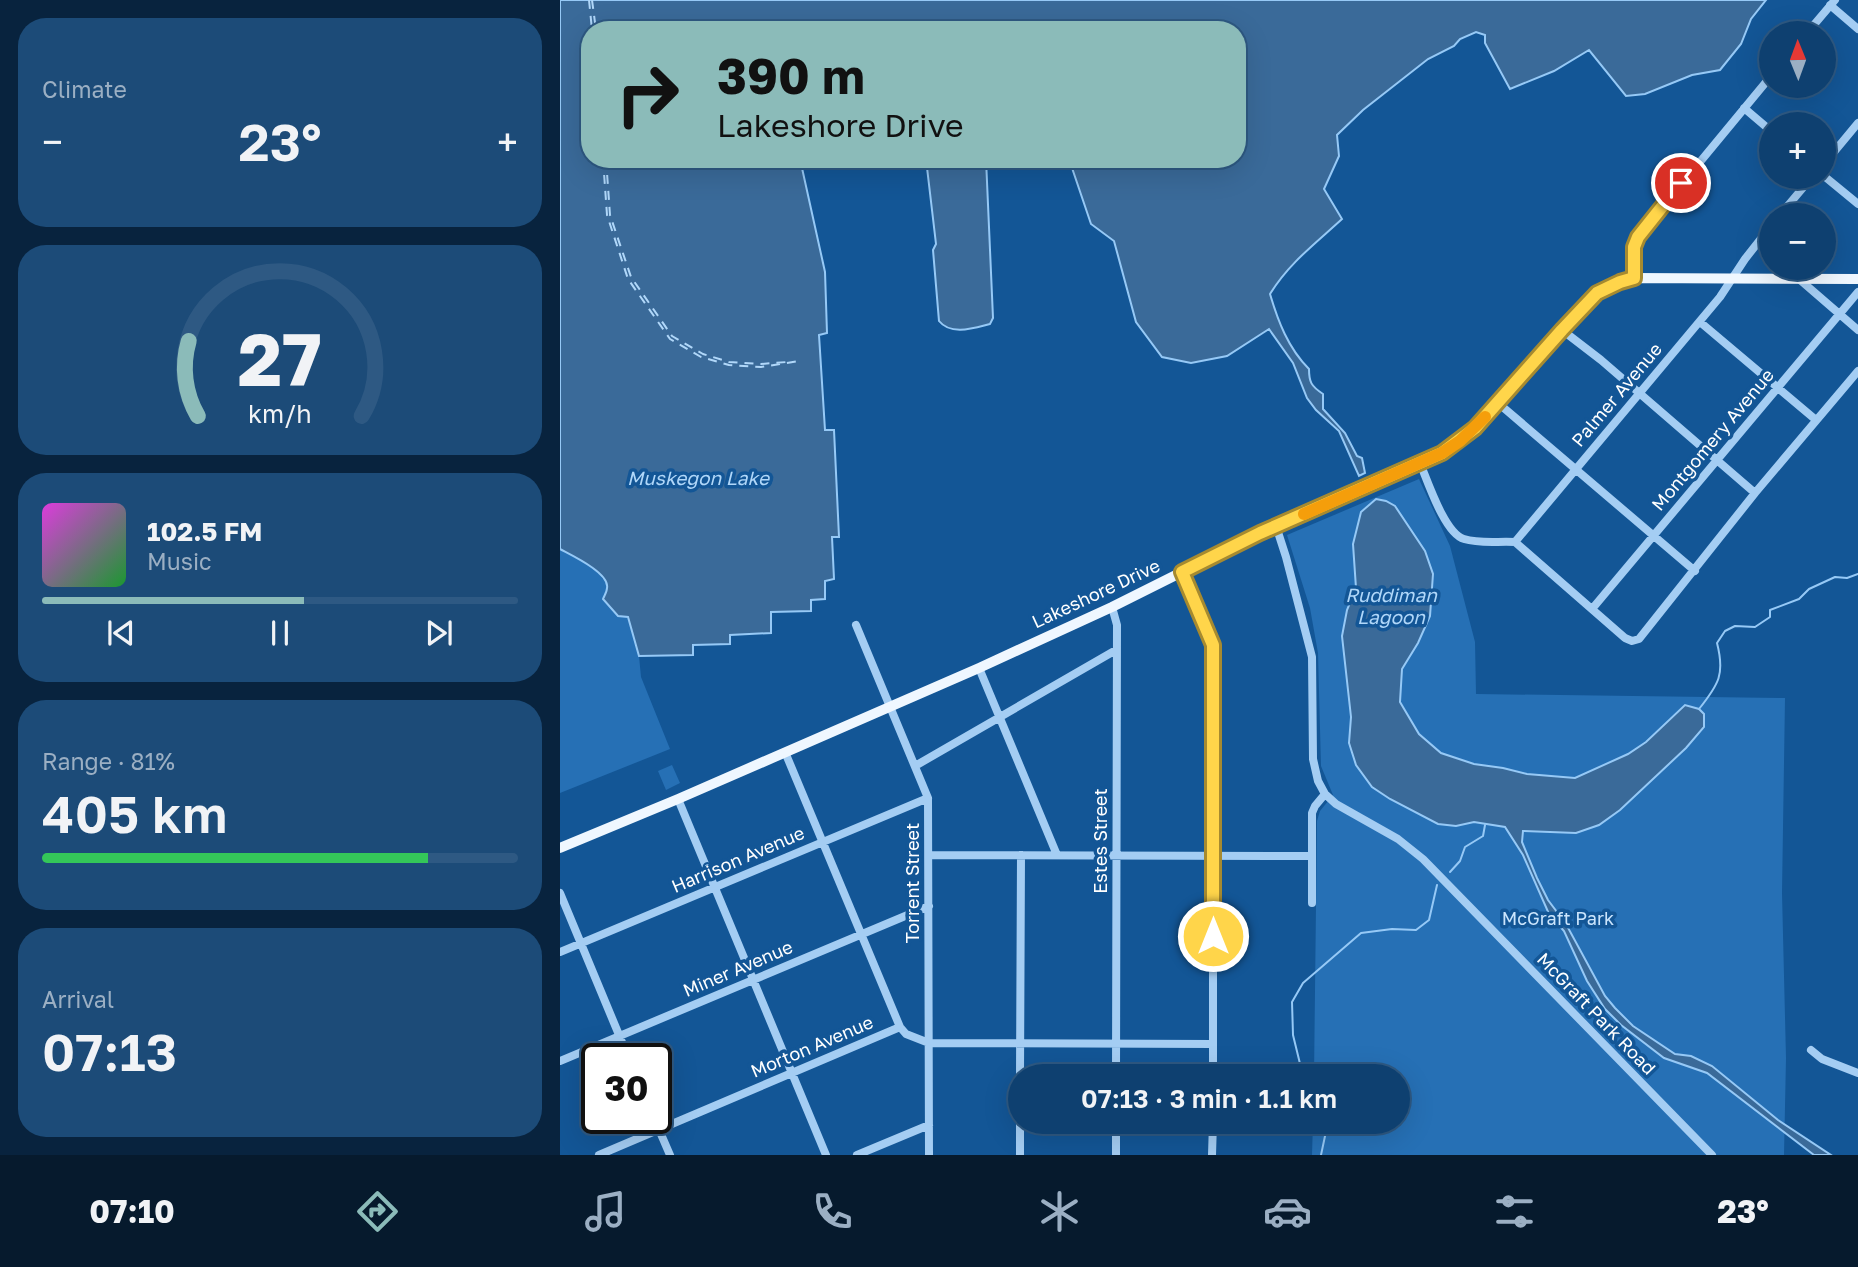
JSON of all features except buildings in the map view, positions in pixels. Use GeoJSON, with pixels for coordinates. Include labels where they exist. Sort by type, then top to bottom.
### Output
{"type":"FeatureCollection","features":[{"type":"Feature","properties":{"kind":"main road"},"geometry":{"type":"LineString","coordinates":[[1634,278],[1759,278]]}},
{"type":"Feature","properties":{"kind":"main road","name":"Lakeshore Drive"},"geometry":{"type":"LineString","coordinates":[[560,848],[891,708],[1112,607],[1276,526],[1420,463],[1460,441],[1499,403],[1597,293],[1634,278]]}},
{"type":"Feature","properties":{"kind":"main road"},"geometry":{"type":"LineString","coordinates":[[1836,279],[1858,279]]}},
{"type":"Feature","properties":{"kind":"street"},"geometry":{"type":"LineString","coordinates":[[1817,21],[1832,3],[1858,29]]}},
{"type":"Feature","properties":{"kind":"street"},"geometry":{"type":"LineString","coordinates":[[1634,278],[1634,247],[1638,237],[1759,90]]}},
{"type":"Feature","properties":{"kind":"street"},"geometry":{"type":"LineString","coordinates":[[1744,108],[1759,121]]}},
{"type":"Feature","properties":{"kind":"street"},"geometry":{"type":"LineString","coordinates":[[1836,150],[1858,123]]}},
{"type":"Feature","properties":{"kind":"street"},"geometry":{"type":"LineString","coordinates":[[1836,186],[1858,204]]}},
{"type":"Feature","properties":{"kind":"street"},"geometry":{"type":"LineString","coordinates":[[1790,203],[1802,189]]}},
{"type":"Feature","properties":{"kind":"street","name":"Palmer Avenue"},"geometry":{"type":"LineString","coordinates":[[1514,542],[1700,322],[1759,241]]}},
{"type":"Feature","properties":{"kind":"street"},"geometry":{"type":"LineString","coordinates":[[1800,280],[1858,330]]}},
{"type":"Feature","properties":{"kind":"street","name":"Montgomery Avenue"},"geometry":{"type":"LineString","coordinates":[[1592,609],[1858,292]]}},
{"type":"Feature","properties":{"kind":"street"},"geometry":{"type":"LineString","coordinates":[[1700,322],[1816,420]]}},
{"type":"Feature","properties":{"kind":"street"},"geometry":{"type":"LineString","coordinates":[[1562,330],[1755,493]]}},
{"type":"Feature","properties":{"kind":"street"},"geometry":{"type":"LineString","coordinates":[[1420,463],[1452,531],[1465,539],[1514,542],[1632,641],[1639,639],[1755,493],[1858,371]]}},
{"type":"Feature","properties":{"kind":"street"},"geometry":{"type":"LineString","coordinates":[[1499,403],[1695,571]]}},
{"type":"Feature","properties":{"kind":"street"},"geometry":{"type":"LineString","coordinates":[[1276,526],[1312,657],[1313,759],[1325,794],[1313,809],[1312,903]]}},
{"type":"Feature","properties":{"kind":"street"},"geometry":{"type":"LineString","coordinates":[[1182,572],[1213,645],[1213,1064]]}},
{"type":"Feature","properties":{"kind":"street","name":"Estes Street"},"geometry":{"type":"LineString","coordinates":[[1112,607],[1116,621],[1116,1064]]}},
{"type":"Feature","properties":{"kind":"street","name":"Torrent Street"},"geometry":{"type":"LineString","coordinates":[[856,625],[928,798],[929,1155]]}},
{"type":"Feature","properties":{"kind":"street"},"geometry":{"type":"LineString","coordinates":[[915,766],[1116,650]]}},
{"type":"Feature","properties":{"kind":"street"},"geometry":{"type":"LineString","coordinates":[[979,668],[1057,855]]}},
{"type":"Feature","properties":{"kind":"street"},"geometry":{"type":"LineString","coordinates":[[785,752],[900,1027]]}},
{"type":"Feature","properties":{"kind":"street","name":"McGraft Park Road"},"geometry":{"type":"LineString","coordinates":[[1325,794],[1346,811],[1398,839],[1423,859],[1712,1155]]}},
{"type":"Feature","properties":{"kind":"street","name":"Harrison Avenue"},"geometry":{"type":"LineString","coordinates":[[560,952],[928,798]]}},
{"type":"Feature","properties":{"kind":"street"},"geometry":{"type":"LineString","coordinates":[[678,799],[826,1155]]}},
{"type":"Feature","properties":{"kind":"street"},"geometry":{"type":"LineString","coordinates":[[929,855],[1311,856]]}},
{"type":"Feature","properties":{"kind":"street"},"geometry":{"type":"LineString","coordinates":[[1020,1064],[1021,855]]}},
{"type":"Feature","properties":{"kind":"street"},"geometry":{"type":"LineString","coordinates":[[560,893],[623,1043]]}},
{"type":"Feature","properties":{"kind":"street","name":"Miner Avenue"},"geometry":{"type":"LineString","coordinates":[[560,1061],[929,906]]}},
{"type":"Feature","properties":{"kind":"street","name":"Morton Avenue"},"geometry":{"type":"LineString","coordinates":[[672,1124],[900,1027],[906,1034],[929,1043],[1213,1044]]}},
{"type":"Feature","properties":{"kind":"street"},"geometry":{"type":"LineString","coordinates":[[1811,1050],[1822,1059],[1858,1073]]}},
{"type":"Feature","properties":{"kind":"street"},"geometry":{"type":"LineString","coordinates":[[857,1155],[929,1125]]}},
{"type":"Feature","properties":{"kind":"street","name":"Morton Avenue"},"geometry":{"type":"LineString","coordinates":[[599,1155],[647,1134]]}},
{"type":"Feature","properties":{"kind":"street"},"geometry":{"type":"LineString","coordinates":[[661,1134],[670,1155]]}},
{"type":"Feature","properties":{"kind":"street"},"geometry":{"type":"LineString","coordinates":[[1020,1134],[1020,1155]]}},
{"type":"Feature","properties":{"kind":"street"},"geometry":{"type":"LineString","coordinates":[[1116,1134],[1116,1155]]}},
{"type":"Feature","properties":{"kind":"street"},"geometry":{"type":"LineString","coordinates":[[1212,1155],[1213,1134]]}},
{"type":"Feature","properties":{"kind":"green space","name":"McGraft Park"},"geometry":{"type":"Polygon","coordinates":[[[1419,479],[1450,546],[1475,642],[1476,694],[1785,698],[1782,893],[1786,1058],[1784,1155],[1312,1155],[1313,1134],[1410,1134],[1410,1064],[1314,1064],[1317,821],[1320,811],[1333,795],[1321,766],[1318,653],[1310,608],[1287,535],[1419,479]]]}},
{"type":"Feature","properties":{"kind":"green space"},"geometry":{"type":"Polygon","coordinates":[[[560,549],[592,566],[608,585],[604,596],[629,620],[639,656],[641,677],[670,749],[560,793],[560,549]]]}},
{"type":"Feature","properties":{"kind":"green space"},"geometry":{"type":"Polygon","coordinates":[[[672,765],[680,783],[666,790],[658,771],[672,765]]]}},
{"type":"Feature","properties":{"kind":"water","name":"Muskegon Lake"},"geometry":{"type":"Polygon","coordinates":[[[560,0],[1766,0],[1751,19],[1741,44],[1720,70],[1692,75],[1645,94],[1626,96],[1589,50],[1554,71],[1510,89],[1485,43],[1485,35],[1476,32],[1428,59],[1363,110],[1337,135],[1339,156],[1324,189],[1342,219],[1294,263],[1270,294],[1290,343],[1309,369],[1312,383],[1323,394],[1323,409],[1345,433],[1357,456],[1362,458],[1365,473],[1359,476],[1339,431],[1307,398],[1293,363],[1269,329],[1227,356],[1191,363],[1162,357],[1136,322],[1114,241],[1091,224],[1072,168],[1246,168],[1246,21],[581,21],[581,168],[802,168],[825,272],[827,333],[819,335],[825,430],[834,430],[839,537],[832,537],[834,579],[825,581],[825,599],[811,600],[811,611],[771,612],[771,633],[730,635],[730,644],[693,645],[693,655],[639,656],[628,617],[618,616],[603,599],[607,588],[602,576],[589,565],[560,549],[560,0]]]}},
{"type":"Feature","properties":{"kind":"water"},"geometry":{"type":"Polygon","coordinates":[[[927,168],[986,168],[993,318],[990,324],[956,330],[939,321],[933,250],[936,244],[927,168]]]}},
{"type":"Feature","properties":{"kind":"water","name":"Ruddiman Lagoon"},"geometry":{"type":"Polygon","coordinates":[[[1376,499],[1395,506],[1425,551],[1433,574],[1430,616],[1402,669],[1400,702],[1419,734],[1441,753],[1474,764],[1527,774],[1575,778],[1628,754],[1646,742],[1685,705],[1699,709],[1704,714],[1704,727],[1686,748],[1620,810],[1599,825],[1576,833],[1523,831],[1522,842],[1548,900],[1566,924],[1605,996],[1615,1008],[1633,1026],[1675,1054],[1691,1056],[1712,1066],[1778,1120],[1831,1155],[1814,1155],[1707,1073],[1664,1058],[1605,1009],[1587,981],[1564,931],[1549,914],[1523,855],[1505,827],[1474,822],[1456,826],[1438,824],[1372,787],[1356,765],[1349,743],[1351,717],[1342,636],[1347,610],[1356,588],[1353,544],[1361,512],[1376,499]]]}},
{"type":"Feature","properties":{"kind":"waterway"},"geometry":{"type":"LineString","coordinates":[[1699,709],[1716,685],[1720,671],[1717,643],[1725,631],[1735,626],[1755,627],[1770,617],[1770,610],[1799,599],[1809,589],[1835,577],[1847,578],[1858,574]]}},
{"type":"Feature","properties":{"kind":"waterway"},"geometry":{"type":"LineString","coordinates":[[1450,872],[1460,861],[1465,847],[1483,836],[1485,825]]}},
{"type":"Feature","properties":{"kind":"waterway"},"geometry":{"type":"LineString","coordinates":[[1300,1064],[1293,1035],[1292,1002],[1303,983],[1361,933],[1392,929],[1416,930],[1429,920],[1437,885]]}},
{"type":"Feature","properties":{"kind":"waterway"},"geometry":{"type":"LineString","coordinates":[[1321,1155],[1325,1134]]}},
{"type":"Feature","properties":{"kind":"ferry route"},"geometry":{"type":"LineString","coordinates":[[589,0],[591,21]]}},
{"type":"Feature","properties":{"kind":"ferry route"},"geometry":{"type":"LineString","coordinates":[[592,0],[595,21]]}},
{"type":"Feature","properties":{"kind":"ferry route"},"geometry":{"type":"LineString","coordinates":[[604,168],[607,215],[628,279],[670,339],[701,357],[729,365],[761,367],[799,361]]}},
{"type":"Feature","properties":{"kind":"ferry route"},"geometry":{"type":"LineString","coordinates":[[607,168],[610,215],[631,277],[672,336],[703,354],[729,362],[787,362]]}},
{"type":"Feature","properties":{"kind":"slow traffic"},"geometry":{"type":"LineString","coordinates":[[1304,514],[1442,453],[1460,441],[1485,417]]}},
{"type":"Feature","properties":{"kind":"route"},"geometry":{"type":"LineString","coordinates":[[1213,936],[1213,645],[1182,572],[1260,533],[1442,453],[1460,441],[1499,403],[1597,293],[1634,278],[1634,247],[1638,237],[1681,183]]}}]}
